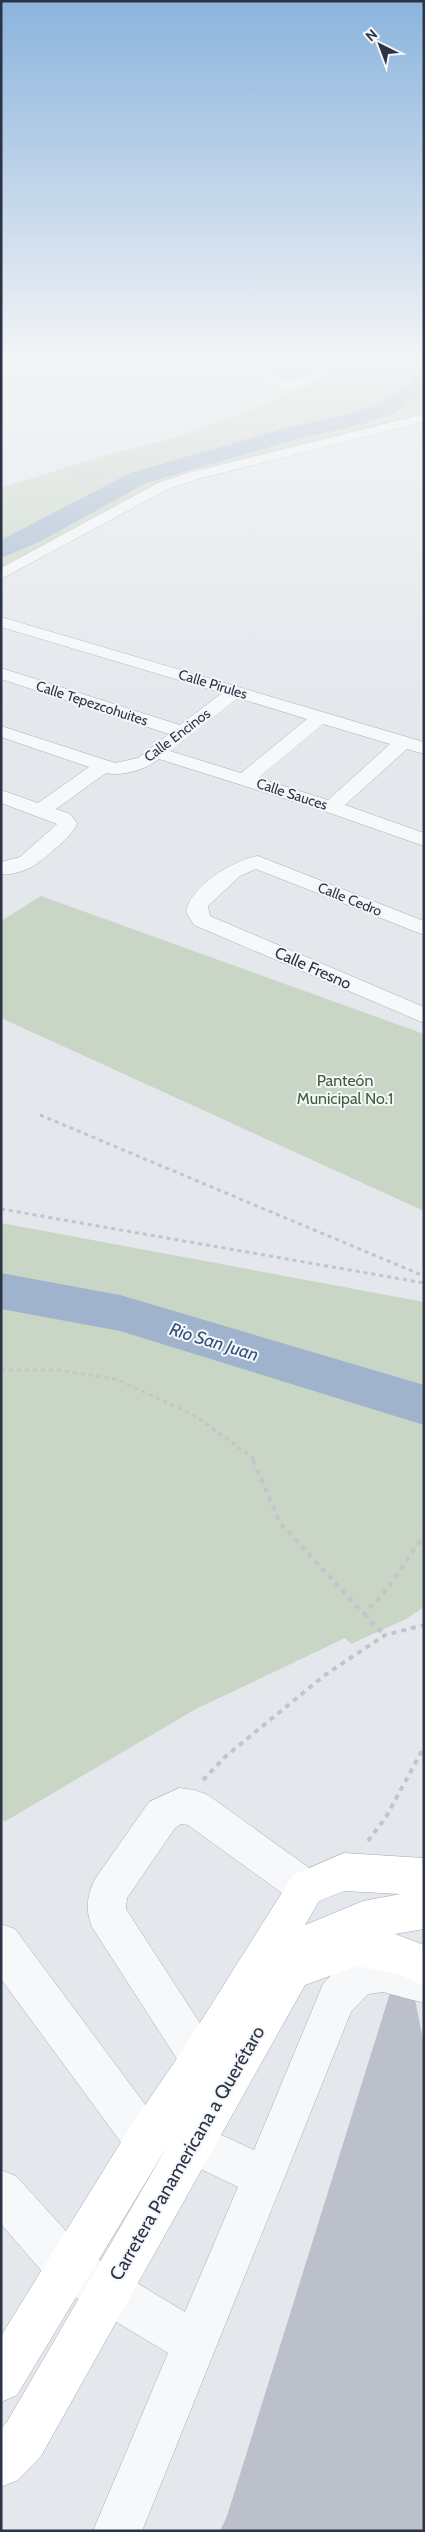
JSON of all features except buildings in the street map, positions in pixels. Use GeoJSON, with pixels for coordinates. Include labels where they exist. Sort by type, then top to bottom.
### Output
{"type":"FeatureCollection","features":[{"type":"Feature","properties":{"kind":"main road"},"geometry":{"type":"LineString","coordinates":[[306,1888],[387,1875]]}},
{"type":"Feature","properties":{"kind":"main road","name":"Carretera Panamericana a Querétaro"},"geometry":{"type":"LineString","coordinates":[[1,2379],[146,2141],[200,2059],[306,1888]]}},
{"type":"Feature","properties":{"kind":"main road","name":"Carretera Panamericana a Querétaro"},"geometry":{"type":"LineString","coordinates":[[1,2463],[24,2439],[291,1971],[316,1940],[363,1920],[424,1910]]}},
{"type":"Feature","properties":{"kind":"main road"},"geometry":{"type":"LineString","coordinates":[[291,1971],[357,1946],[403,1955],[424,1966]]}},
{"type":"Feature","properties":{"kind":"street"},"geometry":{"type":"LineString","coordinates":[[1,574],[163,486],[182,480]]}},
{"type":"Feature","properties":{"kind":"street","name":"Calle Pirules"},"geometry":{"type":"LineString","coordinates":[[1,622],[424,748]]}},
{"type":"Feature","properties":{"kind":"street","name":"Calle Tepezcohuites"},"geometry":{"type":"LineString","coordinates":[[1,673],[182,732]]}},
{"type":"Feature","properties":{"kind":"street","name":"Calle Encinos"},"geometry":{"type":"LineString","coordinates":[[109,767],[144,762],[236,691]]}},
{"type":"Feature","properties":{"kind":"street"},"geometry":{"type":"LineString","coordinates":[[245,779],[320,717]]}},
{"type":"Feature","properties":{"kind":"street"},"geometry":{"type":"LineString","coordinates":[[1,731],[109,767]]}},
{"type":"Feature","properties":{"kind":"street"},"geometry":{"type":"LineString","coordinates":[[331,807],[402,743]]}},
{"type":"Feature","properties":{"kind":"street","name":"Calle Sauces"},"geometry":{"type":"LineString","coordinates":[[158,752],[331,807],[424,840]]}},
{"type":"Feature","properties":{"kind":"street"},"geometry":{"type":"LineString","coordinates":[[42,810],[109,767]]}},
{"type":"Feature","properties":{"kind":"street"},"geometry":{"type":"LineString","coordinates":[[1,796],[64,818],[67,823],[67,827],[27,860],[5,869],[1,868]]}},
{"type":"Feature","properties":{"kind":"street","name":"Calle Cedro"},"geometry":{"type":"LineString","coordinates":[[202,920],[197,912],[198,904],[236,868],[246,863],[258,862],[424,929]]}},
{"type":"Feature","properties":{"kind":"street","name":"Calle Fresno"},"geometry":{"type":"LineString","coordinates":[[202,920],[424,1016]]}},
{"type":"Feature","properties":{"kind":"street"},"geometry":{"type":"LineString","coordinates":[[200,2059],[106,1913],[108,1892],[162,1815],[179,1806],[195,1808],[306,1888]]}},
{"type":"Feature","properties":{"kind":"street"},"geometry":{"type":"LineString","coordinates":[[1,1943],[13,1962],[146,2141]]}},
{"type":"Feature","properties":{"kind":"street"},"geometry":{"type":"LineString","coordinates":[[117,2531],[337,1998],[358,1976],[383,1972],[424,1983]]}},
{"type":"Feature","properties":{"kind":"street"},"geometry":{"type":"LineString","coordinates":[[193,2143],[264,2177]]}},
{"type":"Feature","properties":{"kind":"street"},"geometry":{"type":"LineString","coordinates":[[1,2191],[68,2267],[195,2343]]}},
{"type":"Feature","properties":{"kind":"path"},"geometry":{"type":"LineString","coordinates":[[1,505],[39,487],[66,480]]}},
{"type":"Feature","properties":{"kind":"path"},"geometry":{"type":"LineString","coordinates":[[40,1115],[424,1276]]}},
{"type":"Feature","properties":{"kind":"path"},"geometry":{"type":"LineString","coordinates":[[1,1209],[424,1284]]}},
{"type":"Feature","properties":{"kind":"path"},"geometry":{"type":"LineString","coordinates":[[1,1370],[57,1370],[116,1379],[194,1415],[252,1457],[280,1523],[385,1635]]}},
{"type":"Feature","properties":{"kind":"path"},"geometry":{"type":"LineString","coordinates":[[364,1614],[388,1588],[424,1535]]}},
{"type":"Feature","properties":{"kind":"path"},"geometry":{"type":"LineString","coordinates":[[179,1806],[226,1756],[325,1674],[385,1635],[424,1625]]}},
{"type":"Feature","properties":{"kind":"path"},"geometry":{"type":"LineString","coordinates":[[387,1875],[386,1817],[424,1747]]}},
{"type":"Feature","properties":{"kind":"green space"},"geometry":{"type":"Polygon","coordinates":[[[26,480],[171,480],[1,567],[1,488],[26,480]]]}},
{"type":"Feature","properties":{"kind":"green space","name":"Panteón Municipal No.1"},"geometry":{"type":"Polygon","coordinates":[[[41,896],[424,1034],[424,1211],[1,1018],[1,921],[41,896]]]}},
{"type":"Feature","properties":{"kind":"green space"},"geometry":{"type":"Polygon","coordinates":[[[1,1223],[424,1302],[424,1607],[406,1619],[351,1644],[345,1638],[194,1710],[4,1822],[1,1817],[1,1223]]]}},
{"type":"Feature","properties":{"kind":"waterway","name":"Rio San Juan"},"geometry":{"type":"LineString","coordinates":[[1,550],[32,536],[134,480]]}},
{"type":"Feature","properties":{"kind":"waterway","name":"Rio San Juan"},"geometry":{"type":"LineString","coordinates":[[1,1291],[120,1313],[424,1405]]}}]}
